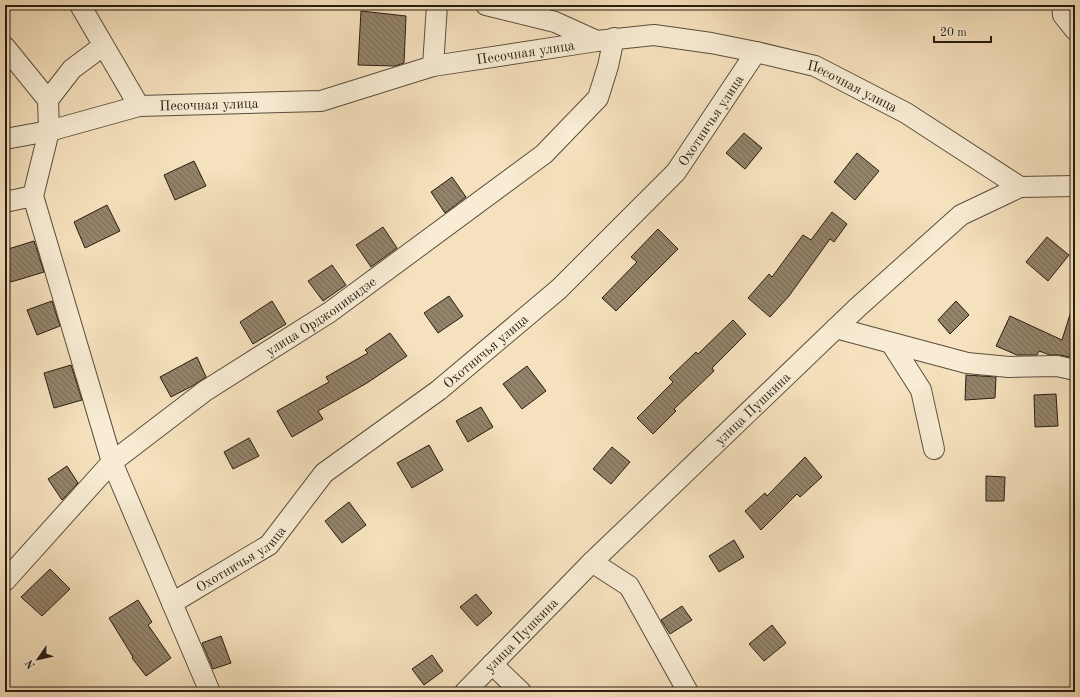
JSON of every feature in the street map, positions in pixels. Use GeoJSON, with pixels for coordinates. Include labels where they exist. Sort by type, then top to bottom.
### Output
{"type":"FeatureCollection","features":[{"type":"Feature","properties":{"kind":"street"},"geometry":{"type":"LineString","coordinates":[[80,5],[139,106]]}},
{"type":"Feature","properties":{"kind":"street"},"geometry":{"type":"LineString","coordinates":[[433,66],[437,5]]}},
{"type":"Feature","properties":{"kind":"street"},"geometry":{"type":"LineString","coordinates":[[486,5],[555,22],[605,40]]}},
{"type":"Feature","properties":{"kind":"street"},"geometry":{"type":"LineString","coordinates":[[1062,5],[1063,15],[1075,30]]}},
{"type":"Feature","properties":{"kind":"street","name":"Песочная улица"},"geometry":{"type":"LineString","coordinates":[[5,139],[49,131],[139,106],[321,101],[433,66],[605,40],[654,35],[711,43],[815,66],[906,113],[1020,187]]}},
{"type":"Feature","properties":{"kind":"street","name":"улица Орджоникидзе"},"geometry":{"type":"LineString","coordinates":[[5,581],[112,462],[205,391],[330,312],[544,154],[598,98],[608,66],[605,40]]}},
{"type":"Feature","properties":{"kind":"street"},"geometry":{"type":"LineString","coordinates":[[48,100],[72,69],[103,46]]}},
{"type":"Feature","properties":{"kind":"street"},"geometry":{"type":"LineString","coordinates":[[5,47],[48,100],[49,131],[32,196],[112,462],[210,692]]}},
{"type":"Feature","properties":{"kind":"street","name":"Охотничья улица"},"geometry":{"type":"LineString","coordinates":[[172,603],[269,545],[324,473],[439,390],[559,289],[676,172],[756,52]]}},
{"type":"Feature","properties":{"kind":"street","name":"улица Пушкина"},"geometry":{"type":"LineString","coordinates":[[465,692],[592,562],[836,328],[961,215],[1020,187],[1075,186]]}},
{"type":"Feature","properties":{"kind":"street"},"geometry":{"type":"LineString","coordinates":[[5,202],[32,196]]}},
{"type":"Feature","properties":{"kind":"street"},"geometry":{"type":"LineString","coordinates":[[836,328],[967,363],[1009,367],[1057,366],[1075,370]]}},
{"type":"Feature","properties":{"kind":"street"},"geometry":{"type":"LineString","coordinates":[[891,343],[921,390],[934,450]]}},
{"type":"Feature","properties":{"kind":"street"},"geometry":{"type":"LineString","coordinates":[[592,562],[629,586],[688,692]]}},
{"type":"Feature","properties":{"kind":"street"},"geometry":{"type":"LineString","coordinates":[[492,664],[521,692]]}},
{"type":"Feature","properties":{"kind":"building"},"geometry":{"type":"Polygon","coordinates":[[[361,11],[406,16],[404,63],[395,66],[358,65],[361,11]]]}},
{"type":"Feature","properties":{"kind":"building"},"geometry":{"type":"Polygon","coordinates":[[[744,133],[762,148],[745,169],[726,153],[744,133]]]}},
{"type":"Feature","properties":{"kind":"building"},"geometry":{"type":"Polygon","coordinates":[[[857,153],[879,171],[855,200],[834,182],[857,153]]]}},
{"type":"Feature","properties":{"kind":"building"},"geometry":{"type":"Polygon","coordinates":[[[194,161],[206,186],[175,200],[164,175],[194,161]]]}},
{"type":"Feature","properties":{"kind":"building"},"geometry":{"type":"Polygon","coordinates":[[[452,177],[466,197],[445,213],[431,192],[452,177]]]}},
{"type":"Feature","properties":{"kind":"building"},"geometry":{"type":"Polygon","coordinates":[[[107,205],[120,231],[85,248],[74,222],[107,205]]]}},
{"type":"Feature","properties":{"kind":"building"},"geometry":{"type":"Polygon","coordinates":[[[832,212],[847,224],[834,242],[830,239],[789,296],[770,317],[748,298],[769,274],[772,277],[803,235],[811,240],[832,212]]]}},
{"type":"Feature","properties":{"kind":"building"},"geometry":{"type":"Polygon","coordinates":[[[383,227],[397,248],[371,267],[356,245],[383,227]]]}},
{"type":"Feature","properties":{"kind":"building"},"geometry":{"type":"Polygon","coordinates":[[[658,229],[678,249],[616,311],[602,298],[637,262],[631,257],[658,229]]]}},
{"type":"Feature","properties":{"kind":"building"},"geometry":{"type":"Polygon","coordinates":[[[1047,237],[1069,255],[1048,281],[1026,262],[1047,237]]]}},
{"type":"Feature","properties":{"kind":"building"},"geometry":{"type":"Polygon","coordinates":[[[34,241],[44,272],[11,282],[5,265],[5,250],[34,241]]]}},
{"type":"Feature","properties":{"kind":"building"},"geometry":{"type":"Polygon","coordinates":[[[332,265],[346,285],[323,301],[308,281],[332,265]]]}},
{"type":"Feature","properties":{"kind":"building"},"geometry":{"type":"Polygon","coordinates":[[[449,296],[463,316],[438,333],[424,313],[449,296]]]}},
{"type":"Feature","properties":{"kind":"building"},"geometry":{"type":"Polygon","coordinates":[[[52,301],[60,326],[37,335],[27,310],[52,301]]]}},
{"type":"Feature","properties":{"kind":"building"},"geometry":{"type":"Polygon","coordinates":[[[272,301],[286,324],[253,344],[240,322],[272,301]]]}},
{"type":"Feature","properties":{"kind":"building"},"geometry":{"type":"Polygon","coordinates":[[[956,301],[969,315],[950,334],[938,320],[956,301]]]}},
{"type":"Feature","properties":{"kind":"building"},"geometry":{"type":"Polygon","coordinates":[[[1072,308],[1075,309],[1075,358],[1050,355],[1039,351],[1037,355],[1017,355],[996,346],[1010,316],[1062,340],[1072,308]]]}},
{"type":"Feature","properties":{"kind":"building"},"geometry":{"type":"Polygon","coordinates":[[[733,320],[746,334],[712,368],[714,371],[674,409],[676,411],[653,434],[637,418],[673,382],[669,378],[696,352],[698,354],[733,320]]]}},
{"type":"Feature","properties":{"kind":"building"},"geometry":{"type":"Polygon","coordinates":[[[390,333],[407,356],[367,383],[318,411],[323,419],[292,437],[277,411],[329,382],[326,377],[368,353],[365,350],[390,333]]]}},
{"type":"Feature","properties":{"kind":"building"},"geometry":{"type":"Polygon","coordinates":[[[197,357],[206,377],[171,397],[160,377],[197,357]]]}},
{"type":"Feature","properties":{"kind":"building"},"geometry":{"type":"Polygon","coordinates":[[[71,365],[82,400],[54,408],[44,373],[71,365]]]}},
{"type":"Feature","properties":{"kind":"building"},"geometry":{"type":"Polygon","coordinates":[[[527,366],[546,391],[522,409],[503,384],[527,366]]]}},
{"type":"Feature","properties":{"kind":"building"},"geometry":{"type":"Polygon","coordinates":[[[966,375],[996,377],[995,398],[965,400],[966,375]]]}},
{"type":"Feature","properties":{"kind":"building"},"geometry":{"type":"Polygon","coordinates":[[[1056,394],[1058,426],[1035,427],[1034,395],[1056,394]]]}},
{"type":"Feature","properties":{"kind":"building"},"geometry":{"type":"Polygon","coordinates":[[[481,407],[493,427],[468,442],[456,421],[481,407]]]}},
{"type":"Feature","properties":{"kind":"building"},"geometry":{"type":"Polygon","coordinates":[[[249,438],[259,456],[233,469],[224,452],[249,438]]]}},
{"type":"Feature","properties":{"kind":"building"},"geometry":{"type":"Polygon","coordinates":[[[429,445],[443,470],[412,488],[397,463],[429,445]]]}},
{"type":"Feature","properties":{"kind":"building"},"geometry":{"type":"Polygon","coordinates":[[[612,447],[630,462],[611,484],[593,469],[612,447]]]}},
{"type":"Feature","properties":{"kind":"building"},"geometry":{"type":"Polygon","coordinates":[[[805,457],[822,477],[800,497],[797,494],[761,530],[745,511],[765,493],[767,496],[805,457]]]}},
{"type":"Feature","properties":{"kind":"building"},"geometry":{"type":"Polygon","coordinates":[[[67,466],[78,483],[62,500],[48,479],[67,466]]]}},
{"type":"Feature","properties":{"kind":"building"},"geometry":{"type":"Polygon","coordinates":[[[986,476],[1005,477],[1004,501],[986,501],[986,476]]]}},
{"type":"Feature","properties":{"kind":"building"},"geometry":{"type":"Polygon","coordinates":[[[349,502],[366,525],[342,543],[325,521],[349,502]]]}},
{"type":"Feature","properties":{"kind":"building"},"geometry":{"type":"Polygon","coordinates":[[[734,540],[744,557],[719,572],[709,556],[734,540]]]}},
{"type":"Feature","properties":{"kind":"building"},"geometry":{"type":"Polygon","coordinates":[[[50,569],[70,589],[42,616],[21,597],[50,569]]]}},
{"type":"Feature","properties":{"kind":"building"},"geometry":{"type":"Polygon","coordinates":[[[476,594],[492,613],[477,626],[460,607],[476,594]]]}},
{"type":"Feature","properties":{"kind":"building"},"geometry":{"type":"Polygon","coordinates":[[[138,600],[152,622],[148,625],[171,658],[146,676],[132,658],[133,657],[109,618],[138,600]]]}},
{"type":"Feature","properties":{"kind":"building"},"geometry":{"type":"Polygon","coordinates":[[[682,606],[692,620],[670,634],[661,620],[682,606]]]}},
{"type":"Feature","properties":{"kind":"building"},"geometry":{"type":"Polygon","coordinates":[[[772,625],[786,643],[764,661],[749,644],[772,625]]]}},
{"type":"Feature","properties":{"kind":"building"},"geometry":{"type":"Polygon","coordinates":[[[221,636],[231,663],[213,669],[202,643],[221,636]]]}},
{"type":"Feature","properties":{"kind":"building"},"geometry":{"type":"Polygon","coordinates":[[[432,655],[443,671],[424,685],[412,669],[432,655]]]}}]}
